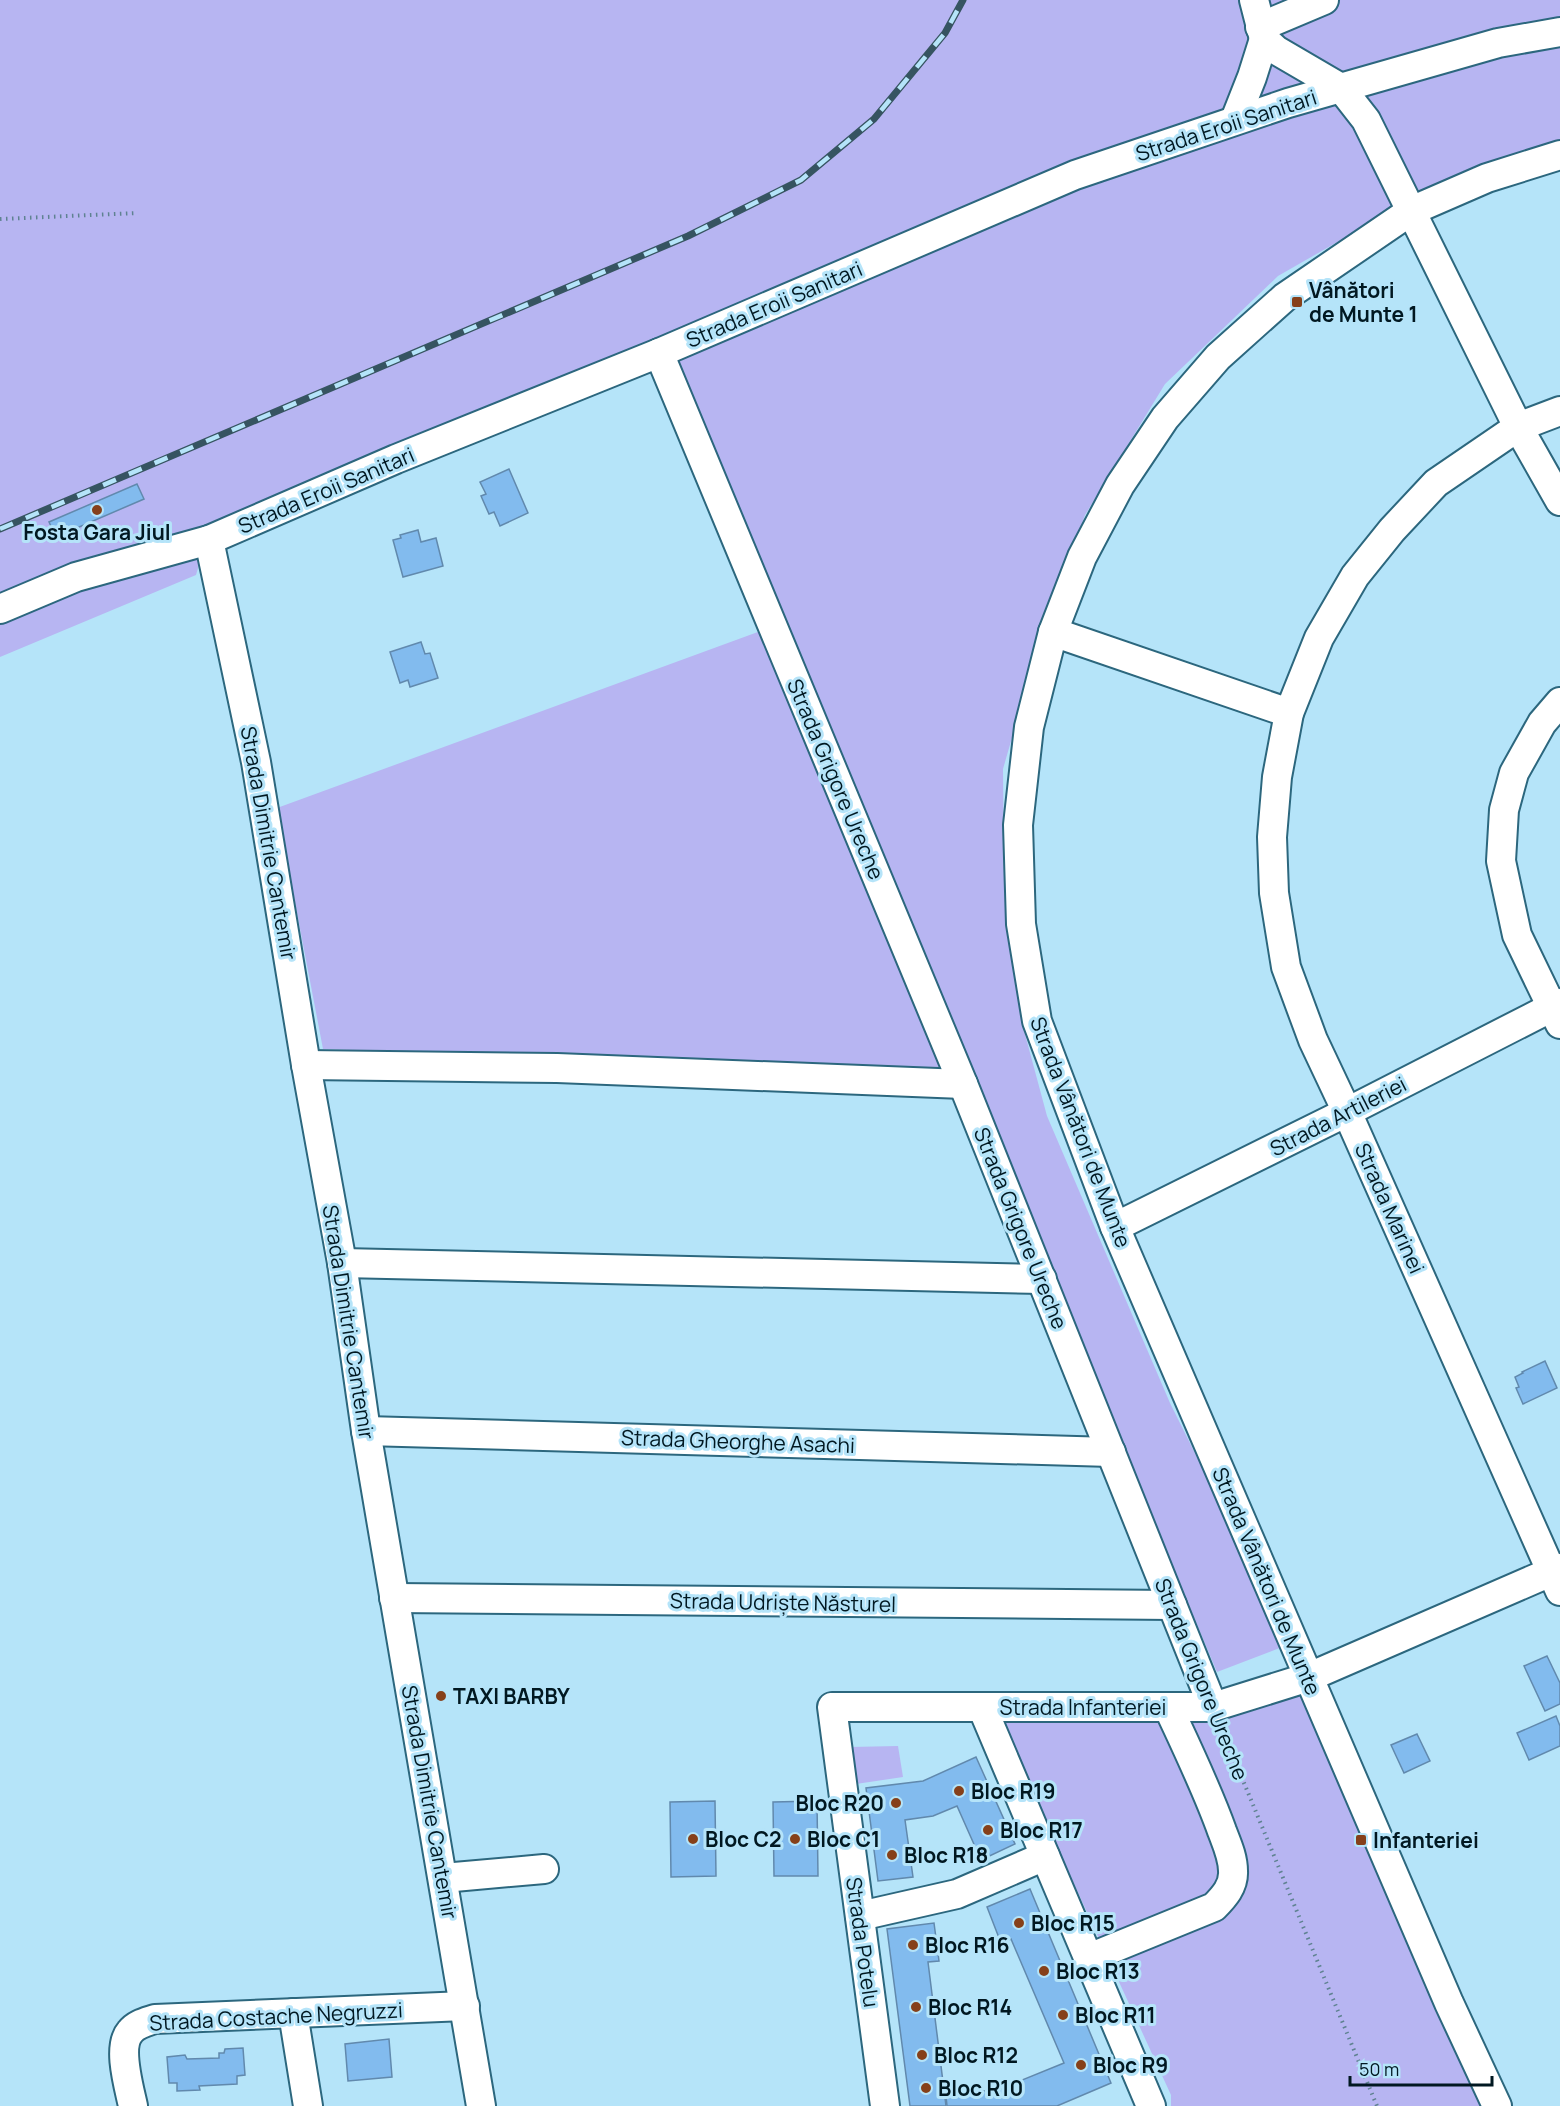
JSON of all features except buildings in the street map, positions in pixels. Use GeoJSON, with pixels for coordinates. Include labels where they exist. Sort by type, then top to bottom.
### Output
{"type":"FeatureCollection","features":[{"type":"Feature","properties":{"kind":"street"},"geometry":{"type":"LineString","coordinates":[[1259,22],[1324,0]]}},
{"type":"Feature","properties":{"kind":"street"},"geometry":{"type":"LineString","coordinates":[[1259,22],[1276,50],[1341,88],[1366,120],[1518,427],[1560,501]]}},
{"type":"Feature","properties":{"kind":"street"},"geometry":{"type":"LineString","coordinates":[[1235,120],[1252,77],[1259,22]]}},
{"type":"Feature","properties":{"kind":"street","name":"Strada Eroii Sanitari"},"geometry":{"type":"LineString","coordinates":[[0,609],[76,577],[209,540],[396,459],[659,353],[1075,175],[1235,120],[1341,88],[1498,43],[1560,32]]}},
{"type":"Feature","properties":{"kind":"street","name":"Strada Vânători de Munte"},"geometry":{"type":"LineString","coordinates":[[1497,2106],[1449,2003],[1115,1227],[1037,1021],[1021,924],[1018,825],[1028,738],[1053,632],[1082,557],[1120,485],[1173,409],[1218,357],[1285,297],[1411,211],[1487,178],[1560,155]]}},
{"type":"Feature","properties":{"kind":"street","name":"Strada Grigore Ureche"},"geometry":{"type":"LineString","coordinates":[[659,353],[963,1083],[1213,1707]]}},
{"type":"Feature","properties":{"kind":"street","name":"Strada Marinei"},"geometry":{"type":"LineString","coordinates":[[1557,1577],[1313,1040],[1286,968],[1274,893],[1272,837],[1277,777],[1289,713],[1319,638],[1355,576],[1392,530],[1436,483],[1518,427],[1560,411]]}},
{"type":"Feature","properties":{"kind":"street","name":"Strada Dimitrie Cantemir"},"geometry":{"type":"LineString","coordinates":[[209,540],[256,762],[306,1065],[342,1263],[366,1431],[481,2106]]}},
{"type":"Feature","properties":{"kind":"street"},"geometry":{"type":"LineString","coordinates":[[1053,632],[1289,713]]}},
{"type":"Feature","properties":{"kind":"street"},"geometry":{"type":"LineString","coordinates":[[1557,1012],[1517,935],[1501,861],[1504,810],[1514,773],[1542,723],[1560,702]]}},
{"type":"Feature","properties":{"kind":"street","name":"Strada Artileriei"},"geometry":{"type":"LineString","coordinates":[[1115,1227],[1347,1112],[1557,1012]]}},
{"type":"Feature","properties":{"kind":"street"},"geometry":{"type":"LineString","coordinates":[[306,1065],[557,1068],[963,1083]]}},
{"type":"Feature","properties":{"kind":"street"},"geometry":{"type":"LineString","coordinates":[[342,1263],[1042,1279]]}},
{"type":"Feature","properties":{"kind":"street","name":"Strada Gheorghe Asachi"},"geometry":{"type":"LineString","coordinates":[[366,1431],[1111,1452]]}},
{"type":"Feature","properties":{"kind":"street","name":"Strada Infanteriei"},"geometry":{"type":"LineString","coordinates":[[832,1707],[1213,1707],[1309,1677],[1557,1577]]}},
{"type":"Feature","properties":{"kind":"street","name":"Strada Udriște Năsturel"},"geometry":{"type":"LineString","coordinates":[[394,1598],[1172,1605]]}},
{"type":"Feature","properties":{"kind":"street","name":"Strada Potelu"},"geometry":{"type":"LineString","coordinates":[[832,1707],[885,2106]]}},
{"type":"Feature","properties":{"kind":"street"},"geometry":{"type":"LineString","coordinates":[[982,1707],[1151,2106]]}},
{"type":"Feature","properties":{"kind":"street"},"geometry":{"type":"LineString","coordinates":[[1089,1958],[1214,1907],[1231,1885],[1234,1873],[1232,1857],[1215,1812],[1168,1707]]}},
{"type":"Feature","properties":{"kind":"street"},"geometry":{"type":"LineString","coordinates":[[860,1916],[957,1894],[1045,1856]]}},
{"type":"Feature","properties":{"kind":"street"},"geometry":{"type":"LineString","coordinates":[[443,1878],[544,1869]]}},
{"type":"Feature","properties":{"kind":"street","name":"Strada Costache Negruzzi"},"geometry":{"type":"LineString","coordinates":[[133,2106],[124,2046],[129,2032],[141,2023],[155,2019],[465,2007]]}},
{"type":"Feature","properties":{"kind":"street"},"geometry":{"type":"LineString","coordinates":[[293,2013],[308,2106]]}},
{"type":"Feature","properties":{"kind":"path"},"geometry":{"type":"LineString","coordinates":[[0,219],[137,213]]}},
{"type":"Feature","properties":{"kind":"path","name":"Strada Grigore Ureche"},"geometry":{"type":"LineString","coordinates":[[1213,1707],[1377,2106]]}},
{"type":"Feature","properties":{"kind":"shaded area"},"geometry":{"type":"Polygon","coordinates":[[[0,0],[1560,0],[1560,156],[1395,209],[1278,276],[1165,384],[1085,515],[1044,626],[1003,769],[1004,877],[1022,1023],[1047,1116],[1170,1403],[1290,1644],[1217,1672],[963,1074],[323,1049],[277,808],[780,624],[657,350],[208,533],[196,575],[0,657],[0,0]]]}},
{"type":"Feature","properties":{"kind":"shaded area"},"geometry":{"type":"Polygon","coordinates":[[[1310,1686],[1490,2106],[1171,2106],[1171,2095],[995,1712],[1310,1686]]]}},
{"type":"Feature","properties":{"kind":"shaded area"},"geometry":{"type":"Polygon","coordinates":[[[898,1746],[903,1777],[856,1784],[850,1747],[898,1746]]]}},
{"type":"Feature","properties":{"kind":"railway"},"geometry":{"type":"LineString","coordinates":[[0,529],[688,236],[801,180],[874,119],[945,33],[963,0]]}},
{"type":"Feature","properties":{"kind":"place","name":"Vânători de Munte 1"},"geometry":{"type":"Point","coordinates":[1297,302]}},
{"type":"Feature","properties":{"kind":"place","name":"Fosta Gara Jiul"},"geometry":{"type":"Point","coordinates":[97,510]}},
{"type":"Feature","properties":{"kind":"place","name":"TAXI BARBY"},"geometry":{"type":"Point","coordinates":[441,1696]}},
{"type":"Feature","properties":{"kind":"place","name":"Bloc R19"},"geometry":{"type":"Point","coordinates":[959,1791]}},
{"type":"Feature","properties":{"kind":"place","name":"Bloc R20"},"geometry":{"type":"Point","coordinates":[896,1803]}},
{"type":"Feature","properties":{"kind":"place","name":"Bloc R17"},"geometry":{"type":"Point","coordinates":[988,1830]}},
{"type":"Feature","properties":{"kind":"place","name":"Bloc C2"},"geometry":{"type":"Point","coordinates":[693,1839]}},
{"type":"Feature","properties":{"kind":"place","name":"Bloc C1"},"geometry":{"type":"Point","coordinates":[795,1839]}},
{"type":"Feature","properties":{"kind":"place","name":"Infanteriei"},"geometry":{"type":"Point","coordinates":[1361,1840]}},
{"type":"Feature","properties":{"kind":"place","name":"Bloc R18"},"geometry":{"type":"Point","coordinates":[892,1855]}},
{"type":"Feature","properties":{"kind":"place","name":"Bloc R15"},"geometry":{"type":"Point","coordinates":[1019,1923]}},
{"type":"Feature","properties":{"kind":"place","name":"Bloc R16"},"geometry":{"type":"Point","coordinates":[913,1945]}},
{"type":"Feature","properties":{"kind":"place","name":"Bloc R13"},"geometry":{"type":"Point","coordinates":[1044,1971]}},
{"type":"Feature","properties":{"kind":"place","name":"Bloc R14"},"geometry":{"type":"Point","coordinates":[916,2007]}},
{"type":"Feature","properties":{"kind":"place","name":"Bloc R11"},"geometry":{"type":"Point","coordinates":[1063,2015]}},
{"type":"Feature","properties":{"kind":"place","name":"Bloc R12"},"geometry":{"type":"Point","coordinates":[922,2055]}},
{"type":"Feature","properties":{"kind":"place","name":"Bloc R9"},"geometry":{"type":"Point","coordinates":[1081,2065]}},
{"type":"Feature","properties":{"kind":"place","name":"Bloc R10"},"geometry":{"type":"Point","coordinates":[926,2088]}}]}
